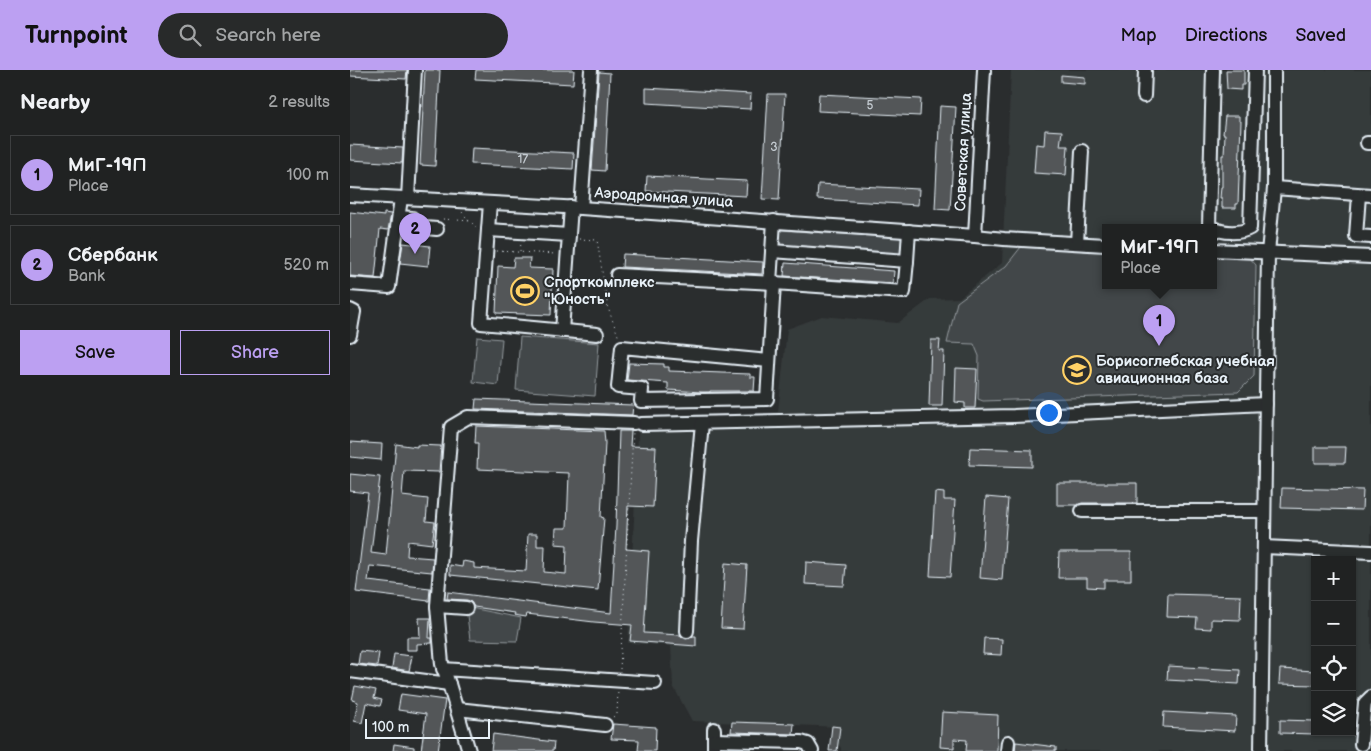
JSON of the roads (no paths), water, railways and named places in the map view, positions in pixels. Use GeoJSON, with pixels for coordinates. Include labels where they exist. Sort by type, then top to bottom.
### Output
{"type":"FeatureCollection","features":[{"type":"Feature","properties":{"kind":"street"},"geometry":{"type":"LineString","coordinates":[[350,284],[389,287],[398,217],[404,198],[415,70]]}},
{"type":"Feature","properties":{"kind":"street"},"geometry":{"type":"LineString","coordinates":[[562,331],[568,238],[576,208],[591,70]]}},
{"type":"Feature","properties":{"kind":"street","name":"Советская улица"},"geometry":{"type":"LineString","coordinates":[[975,236],[984,70]]}},
{"type":"Feature","properties":{"kind":"street"},"geometry":{"type":"LineString","coordinates":[[1209,224],[1213,70]]}},
{"type":"Feature","properties":{"kind":"street"},"geometry":{"type":"LineString","coordinates":[[1217,230],[1233,232],[1250,228],[1255,70]]}},
{"type":"Feature","properties":{"kind":"street"},"geometry":{"type":"LineString","coordinates":[[1261,751],[1268,253],[1274,188],[1274,70]]}},
{"type":"Feature","properties":{"kind":"street"},"geometry":{"type":"LineString","coordinates":[[1144,96],[1145,71]]}},
{"type":"Feature","properties":{"kind":"street"},"geometry":{"type":"LineString","coordinates":[[1077,243],[1082,151]]}},
{"type":"Feature","properties":{"kind":"street"},"geometry":{"type":"LineString","coordinates":[[1274,188],[1365,195],[1356,236],[1371,237]]}},
{"type":"Feature","properties":{"kind":"street","name":"Аэродромная улица"},"geometry":{"type":"LineString","coordinates":[[350,195],[576,208],[1102,245]]}},
{"type":"Feature","properties":{"kind":"street"},"geometry":{"type":"LineString","coordinates":[[490,203],[481,323],[596,334]]}},
{"type":"Feature","properties":{"kind":"street"},"geometry":{"type":"LineString","coordinates":[[398,217],[412,218],[411,227],[439,224]]}},
{"type":"Feature","properties":{"kind":"street"},"geometry":{"type":"LineString","coordinates":[[769,361],[622,347],[618,387],[642,389],[641,401],[767,399],[769,361],[772,283],[772,251],[774,222]]}},
{"type":"Feature","properties":{"kind":"street"},"geometry":{"type":"LineString","coordinates":[[617,275],[904,292],[909,231]]}},
{"type":"Feature","properties":{"kind":"street"},"geometry":{"type":"LineString","coordinates":[[487,239],[568,238]]}},
{"type":"Feature","properties":{"kind":"street"},"geometry":{"type":"LineString","coordinates":[[1217,250],[1371,257]]}},
{"type":"Feature","properties":{"kind":"street"},"geometry":{"type":"LineString","coordinates":[[772,251],[907,260]]}},
{"type":"Feature","properties":{"kind":"street"},"geometry":{"type":"LineString","coordinates":[[350,310],[354,312],[350,335]]}},
{"type":"Feature","properties":{"kind":"street"},"geometry":{"type":"LineString","coordinates":[[469,751],[443,669],[437,606],[451,428],[468,417],[638,424],[702,423],[1014,416],[1266,404]]}},
{"type":"Feature","properties":{"kind":"street"},"geometry":{"type":"LineString","coordinates":[[687,632],[692,541],[702,423]]}},
{"type":"Feature","properties":{"kind":"street"},"geometry":{"type":"LineString","coordinates":[[1082,511],[1264,511]]}},
{"type":"Feature","properties":{"kind":"street"},"geometry":{"type":"LineString","coordinates":[[1264,547],[1371,552]]}},
{"type":"Feature","properties":{"kind":"street"},"geometry":{"type":"LineString","coordinates":[[437,606],[466,608]]}},
{"type":"Feature","properties":{"kind":"street"},"geometry":{"type":"LineString","coordinates":[[443,669],[655,683]]}},
{"type":"Feature","properties":{"kind":"street"},"geometry":{"type":"LineString","coordinates":[[350,671],[449,684]]}},
{"type":"Feature","properties":{"kind":"street"},"geometry":{"type":"LineString","coordinates":[[1361,744],[1365,703],[1371,697]]}},
{"type":"Feature","properties":{"kind":"street"},"geometry":{"type":"LineString","coordinates":[[457,709],[605,725]]}},
{"type":"Feature","properties":{"kind":"street"},"geometry":{"type":"LineString","coordinates":[[714,740],[801,742],[808,744],[812,751]]}},
{"type":"Feature","properties":{"kind":"place","name":"Сбербанк"},"geometry":{"type":"Point","coordinates":[415,254]}},
{"type":"Feature","properties":{"kind":"place","name":"Спорткомплекс \"Юность\""},"geometry":{"type":"Point","coordinates":[525,291]}},
{"type":"Feature","properties":{"kind":"place","name":"МиГ-19П"},"geometry":{"type":"Point","coordinates":[1159,346]}},
{"type":"Feature","properties":{"kind":"place","name":"Борисоглебская учебная авиационная база"},"geometry":{"type":"Point","coordinates":[1077,370]}}]}
